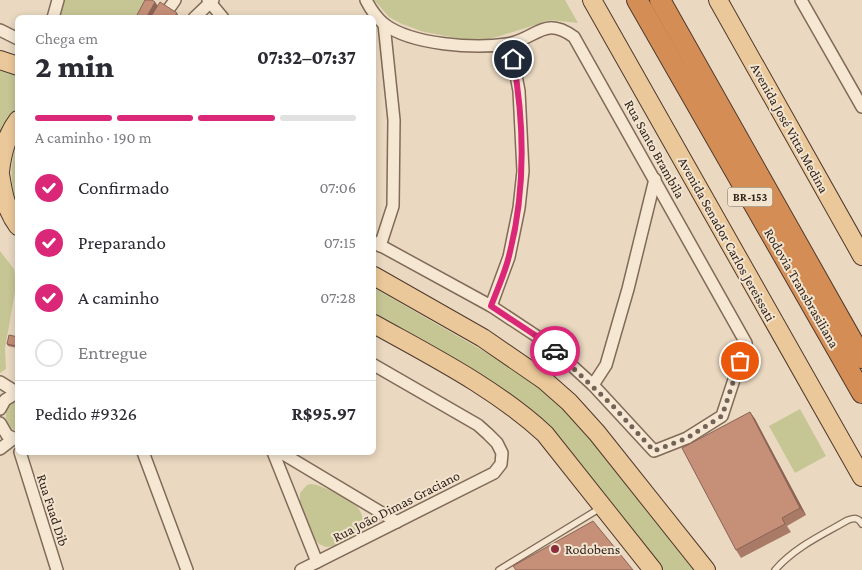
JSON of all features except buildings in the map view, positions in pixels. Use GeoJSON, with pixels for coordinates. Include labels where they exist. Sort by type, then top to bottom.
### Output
{"type":"FeatureCollection","features":[{"type":"Feature","properties":{"kind":"highway","name":"Rodovia Transbrasiliana"},"geometry":{"type":"LineString","coordinates":[[637,0],[862,393]]}},
{"type":"Feature","properties":{"kind":"highway","name":"Rodovia Transbrasiliana"},"geometry":{"type":"LineString","coordinates":[[660,0],[862,358]]}},
{"type":"Feature","properties":{"kind":"main road","name":"Avenida Senador Carlos Jereissati"},"geometry":{"type":"LineString","coordinates":[[592,0],[862,477]]}},
{"type":"Feature","properties":{"kind":"main road","name":"Avenida José Vitta Medina"},"geometry":{"type":"LineString","coordinates":[[718,0],[862,256]]}},
{"type":"Feature","properties":{"kind":"main road"},"geometry":{"type":"LineString","coordinates":[[0,60],[15,65]]}},
{"type":"Feature","properties":{"kind":"main road"},"geometry":{"type":"LineString","coordinates":[[10,218],[3,196],[0,173],[3,150],[15,124]]}},
{"type":"Feature","properties":{"kind":"main road"},"geometry":{"type":"LineString","coordinates":[[376,277],[483,338],[517,360],[569,402],[597,433],[706,570]]}},
{"type":"Feature","properties":{"kind":"main road"},"geometry":{"type":"LineString","coordinates":[[376,325],[476,382],[526,416],[545,434],[653,570]]}},
{"type":"Feature","properties":{"kind":"street"},"geometry":{"type":"LineString","coordinates":[[54,15],[58,0]]}},
{"type":"Feature","properties":{"kind":"street","name":"Rua Santo Brambila"},"geometry":{"type":"LineString","coordinates":[[366,0],[384,24],[402,33],[444,43],[468,47],[510,44],[549,26],[564,30],[574,37],[746,343],[722,416],[687,438],[654,451],[593,385]]}},
{"type":"Feature","properties":{"kind":"street"},"geometry":{"type":"LineString","coordinates":[[801,0],[862,107]]}},
{"type":"Feature","properties":{"kind":"street"},"geometry":{"type":"LineString","coordinates":[[197,15],[210,1],[221,15]]}},
{"type":"Feature","properties":{"kind":"street"},"geometry":{"type":"LineString","coordinates":[[384,24],[394,120],[393,206],[377,244],[491,306],[547,343],[593,385],[606,365],[628,289],[654,179]]}},
{"type":"Feature","properties":{"kind":"street"},"geometry":{"type":"LineString","coordinates":[[0,30],[15,38]]}},
{"type":"Feature","properties":{"kind":"street"},"geometry":{"type":"LineString","coordinates":[[491,306],[509,257],[519,208],[523,171],[519,91],[510,44]]}},
{"type":"Feature","properties":{"kind":"street","name":"Rua João Dimas Graciano"},"geometry":{"type":"LineString","coordinates":[[301,570],[494,473],[501,464],[502,454],[497,443],[478,425],[376,366]]}},
{"type":"Feature","properties":{"kind":"street"},"geometry":{"type":"LineString","coordinates":[[0,382],[15,391]]}},
{"type":"Feature","properties":{"kind":"street"},"geometry":{"type":"LineString","coordinates":[[0,409],[5,400],[15,393]]}},
{"type":"Feature","properties":{"kind":"street"},"geometry":{"type":"LineString","coordinates":[[0,423],[7,435],[15,440]]}},
{"type":"Feature","properties":{"kind":"street"},"geometry":{"type":"LineString","coordinates":[[0,449],[15,442]]}},
{"type":"Feature","properties":{"kind":"street","name":"Rua Fuad Dib"},"geometry":{"type":"LineString","coordinates":[[22,455],[57,570]]}},
{"type":"Feature","properties":{"kind":"street"},"geometry":{"type":"LineString","coordinates":[[144,455],[187,570]]}},
{"type":"Feature","properties":{"kind":"street"},"geometry":{"type":"LineString","coordinates":[[274,455],[317,562]]}},
{"type":"Feature","properties":{"kind":"street"},"geometry":{"type":"LineString","coordinates":[[285,455],[397,522]]}},
{"type":"Feature","properties":{"kind":"lane"},"geometry":{"type":"LineString","coordinates":[[499,570],[603,506]]}},
{"type":"Feature","properties":{"kind":"lane"},"geometry":{"type":"LineString","coordinates":[[776,570],[787,557],[848,520],[854,518],[862,524]]}},
{"type":"Feature","properties":{"kind":"green space"},"geometry":{"type":"Polygon","coordinates":[[[62,0],[149,0],[139,15],[59,15],[62,0]]]}},
{"type":"Feature","properties":{"kind":"green space"},"geometry":{"type":"Polygon","coordinates":[[[374,0],[565,0],[578,23],[551,20],[490,39],[468,40],[424,32],[402,24],[389,17],[374,0]]]}},
{"type":"Feature","properties":{"kind":"green space"},"geometry":{"type":"Polygon","coordinates":[[[0,67],[15,73],[15,120],[0,151],[0,67]]]}},
{"type":"Feature","properties":{"kind":"green space"},"geometry":{"type":"Polygon","coordinates":[[[15,149],[15,196],[12,172],[15,149]]]}},
{"type":"Feature","properties":{"kind":"green space"},"geometry":{"type":"Polygon","coordinates":[[[0,251],[14,269],[15,292],[5,348],[6,369],[0,373],[0,251]]]}},
{"type":"Feature","properties":{"kind":"green space"},"geometry":{"type":"Polygon","coordinates":[[[376,289],[513,368],[540,389],[572,418],[620,474],[695,570],[663,570],[603,493],[557,440],[376,319],[376,289]]]}},
{"type":"Feature","properties":{"kind":"green space"},"geometry":{"type":"Polygon","coordinates":[[[15,398],[15,430],[6,419],[7,410],[15,398]]]}},
{"type":"Feature","properties":{"kind":"green space"},"geometry":{"type":"Polygon","coordinates":[[[800,409],[826,456],[795,473],[769,426],[800,409]]]}},
{"type":"Feature","properties":{"kind":"green space"},"geometry":{"type":"Polygon","coordinates":[[[311,484],[336,493],[358,508],[363,524],[358,534],[338,546],[326,547],[315,540],[300,504],[300,493],[307,485],[311,484]]]}},
{"type":"Feature","properties":{"kind":"way so far"},"geometry":{"type":"LineString","coordinates":[[555,351],[593,385],[654,451],[687,438],[722,416],[740,361]]}},
{"type":"Feature","properties":{"kind":"place","name":"Rodobens"},"geometry":{"type":"Point","coordinates":[555,549]}},
{"type":"Feature","properties":{"kind":"route"},"geometry":{"type":"LineString","coordinates":[[513,59],[519,91],[523,171],[519,208],[509,257],[491,306],[547,343],[555,351]]}}]}
